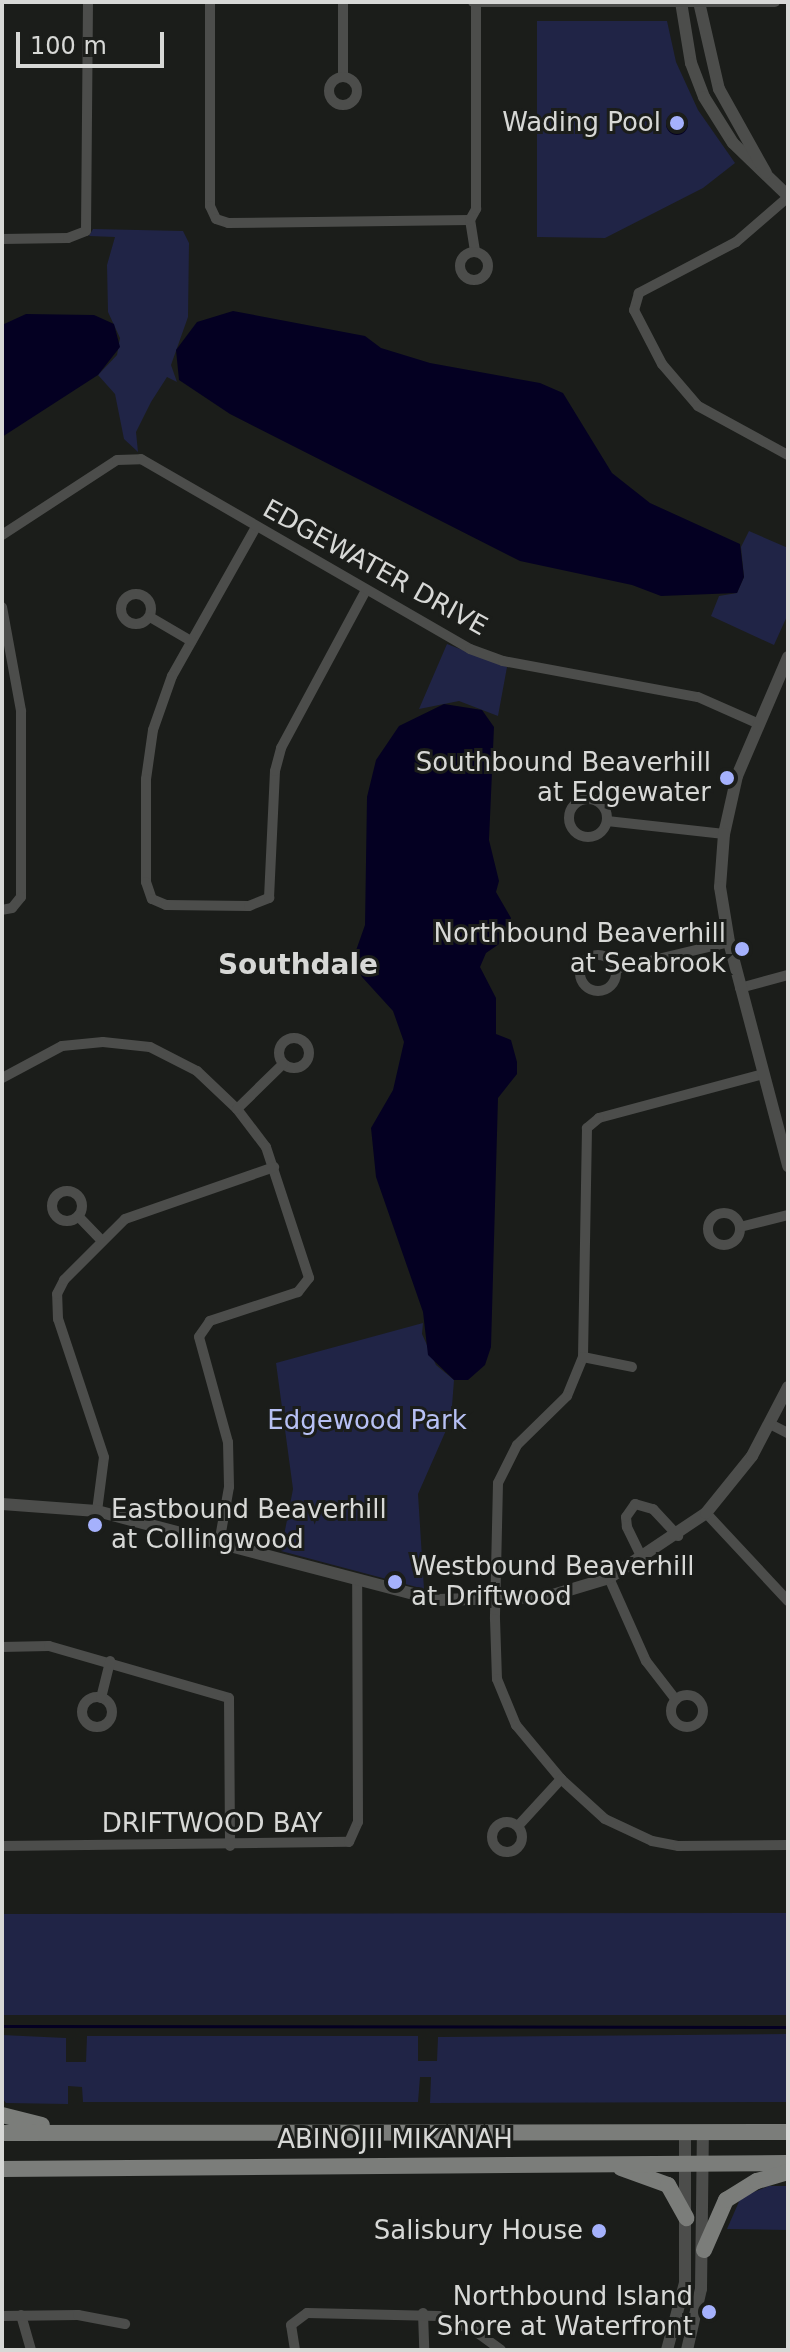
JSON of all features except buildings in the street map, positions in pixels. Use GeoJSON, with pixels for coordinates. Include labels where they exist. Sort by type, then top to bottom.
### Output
{"type":"FeatureCollection","features":[{"type":"Feature","properties":{"kind":"main road"},"geometry":{"type":"LineString","coordinates":[[2,2115],[87,2134]]}},
{"type":"Feature","properties":{"kind":"main road","name":"ABINOJII MIKANAH"},"geometry":{"type":"LineString","coordinates":[[2,2133],[788,2132]]}},
{"type":"Feature","properties":{"kind":"main road"},"geometry":{"type":"LineString","coordinates":[[604,2163],[668,2185],[686,2218]]}},
{"type":"Feature","properties":{"kind":"main road","name":"ABINOJII MIKANAH"},"geometry":{"type":"LineString","coordinates":[[2,2169],[788,2163]]}},
{"type":"Feature","properties":{"kind":"main road"},"geometry":{"type":"LineString","coordinates":[[704,2250],[726,2200],[757,2181],[788,2172]]}},
{"type":"Feature","properties":{"kind":"street"},"geometry":{"type":"LineString","coordinates":[[2,239],[68,238],[86,231],[88,2]]}},
{"type":"Feature","properties":{"kind":"street"},"geometry":{"type":"LineString","coordinates":[[210,2],[210,206],[216,219],[243,223],[470,220]]}},
{"type":"Feature","properties":{"kind":"street"},"geometry":{"type":"LineString","coordinates":[[343,2],[343,76]]}},
{"type":"Feature","properties":{"kind":"street"},"geometry":{"type":"LineString","coordinates":[[475,251],[470,220],[476,209],[474,2],[775,2]]}},
{"type":"Feature","properties":{"kind":"street"},"geometry":{"type":"LineString","coordinates":[[681,3],[691,63],[704,97],[733,143],[788,197],[736,242],[639,293],[634,310],[662,364],[698,406],[788,455]]}},
{"type":"Feature","properties":{"kind":"street"},"geometry":{"type":"LineString","coordinates":[[699,3],[719,89],[766,173]]}},
{"type":"Feature","properties":{"kind":"street","name":"EDGEWATER DRIVE"},"geometry":{"type":"LineString","coordinates":[[2,535],[117,460],[132,457],[486,655],[698,697],[757,723]]}},
{"type":"Feature","properties":{"kind":"street"},"geometry":{"type":"LineString","coordinates":[[256,527],[191,641],[162,700],[147,758],[147,891],[166,905],[263,903],[273,888],[273,794],[281,748],[366,590]]}},
{"type":"Feature","properties":{"kind":"street"},"geometry":{"type":"LineString","coordinates":[[2,607],[20,689],[21,884],[18,904],[2,910]]}},
{"type":"Feature","properties":{"kind":"street"},"geometry":{"type":"LineString","coordinates":[[150,617],[191,641]]}},
{"type":"Feature","properties":{"kind":"street"},"geometry":{"type":"LineString","coordinates":[[788,657],[757,723],[737,776],[724,834],[720,887],[740,988],[788,1166]]}},
{"type":"Feature","properties":{"kind":"street"},"geometry":{"type":"LineString","coordinates":[[607,821],[724,834]]}},
{"type":"Feature","properties":{"kind":"street"},"geometry":{"type":"LineString","coordinates":[[616,969],[729,942]]}},
{"type":"Feature","properties":{"kind":"street"},"geometry":{"type":"LineString","coordinates":[[740,988],[788,975]]}},
{"type":"Feature","properties":{"kind":"street"},"geometry":{"type":"LineString","coordinates":[[2,1078],[62,1046],[129,1042],[186,1064],[237,1109],[274,1167],[309,1278],[298,1292],[210,1321],[199,1337],[228,1442],[229,1487],[219,1544]]}},
{"type":"Feature","properties":{"kind":"street"},"geometry":{"type":"LineString","coordinates":[[237,1109],[283,1064]]}},
{"type":"Feature","properties":{"kind":"street"},"geometry":{"type":"LineString","coordinates":[[763,1074],[599,1118],[587,1128],[583,1357],[567,1396],[517,1445],[498,1483],[497,1679],[516,1725],[561,1779],[605,1819],[652,1841],[788,1845]]}},
{"type":"Feature","properties":{"kind":"street"},"geometry":{"type":"LineString","coordinates":[[97,1511],[104,1457],[56,1307],[64,1280],[102,1241],[136,1213],[274,1167]]}},
{"type":"Feature","properties":{"kind":"street"},"geometry":{"type":"LineString","coordinates":[[740,1227],[788,1215]]}},
{"type":"Feature","properties":{"kind":"street"},"geometry":{"type":"LineString","coordinates":[[78,1216],[102,1241]]}},
{"type":"Feature","properties":{"kind":"street"},"geometry":{"type":"LineString","coordinates":[[583,1357],[632,1367]]}},
{"type":"Feature","properties":{"kind":"street"},"geometry":{"type":"LineString","coordinates":[[2,1504],[97,1511],[437,1600],[496,1602],[546,1597],[609,1578],[643,1560],[706,1513],[736,1479],[772,1425],[788,1387]]}},
{"type":"Feature","properties":{"kind":"street"},"geometry":{"type":"LineString","coordinates":[[772,1425],[788,1433]]}},
{"type":"Feature","properties":{"kind":"street"},"geometry":{"type":"LineString","coordinates":[[643,1560],[627,1527],[626,1517],[635,1504],[653,1509],[678,1536]]}},
{"type":"Feature","properties":{"kind":"street"},"geometry":{"type":"LineString","coordinates":[[706,1513],[788,1601]]}},
{"type":"Feature","properties":{"kind":"street"},"geometry":{"type":"LineString","coordinates":[[609,1578],[646,1661],[676,1700]]}},
{"type":"Feature","properties":{"kind":"street","name":"DRIFTWOOD BAY"},"geometry":{"type":"LineString","coordinates":[[2,1846],[341,1846],[355,1835],[357,1580]]}},
{"type":"Feature","properties":{"kind":"street"},"geometry":{"type":"LineString","coordinates":[[2,1647],[49,1646],[110,1661],[229,1698],[230,1846]]}},
{"type":"Feature","properties":{"kind":"street"},"geometry":{"type":"LineString","coordinates":[[101,1698],[110,1661]]}},
{"type":"Feature","properties":{"kind":"street"},"geometry":{"type":"LineString","coordinates":[[518,1826],[561,1779]]}},
{"type":"Feature","properties":{"kind":"street"},"geometry":{"type":"LineString","coordinates":[[667,2350],[685,2283],[685,2133]]}},
{"type":"Feature","properties":{"kind":"street"},"geometry":{"type":"LineString","coordinates":[[687,2350],[704,2250],[703,2133]]}},
{"type":"Feature","properties":{"kind":"street"},"geometry":{"type":"LineString","coordinates":[[295,2350],[291,2325],[307,2313],[423,2313],[460,2323],[494,2348]]}},
{"type":"Feature","properties":{"kind":"street"},"geometry":{"type":"LineString","coordinates":[[423,2313],[424,2350]]}},
{"type":"Feature","properties":{"kind":"street"},"geometry":{"type":"LineString","coordinates":[[21,2315],[31,2350]]}},
{"type":"Feature","properties":{"kind":"street"},"geometry":{"type":"LineString","coordinates":[[2,2316],[78,2315],[125,2324]]}},
{"type":"Feature","properties":{"kind":"green space"},"geometry":{"type":"Polygon","coordinates":[[[537,21],[667,21],[676,62],[698,110],[735,163],[703,188],[605,238],[537,237],[537,21]]]}},
{"type":"Feature","properties":{"kind":"green space"},"geometry":{"type":"Polygon","coordinates":[[[93,229],[183,231],[189,243],[188,317],[171,365],[177,382],[167,377],[151,402],[136,432],[138,452],[124,439],[115,394],[98,375],[117,355],[120,338],[108,312],[107,265],[115,237],[89,236],[93,229]]]}},
{"type":"Feature","properties":{"kind":"green space"},"geometry":{"type":"Polygon","coordinates":[[[749,531],[788,548],[788,614],[774,645],[711,616],[719,596],[737,593],[744,577],[741,547],[749,531]]]}},
{"type":"Feature","properties":{"kind":"green space"},"geometry":{"type":"Polygon","coordinates":[[[447,644],[507,667],[498,716],[459,701],[419,709],[447,644]]]}},
{"type":"Feature","properties":{"kind":"green space","name":"Edgewood Park"},"geometry":{"type":"Polygon","coordinates":[[[423,1323],[422,1334],[436,1365],[454,1380],[451,1419],[418,1494],[424,1589],[281,1551],[293,1489],[276,1363],[423,1323]]]}},
{"type":"Feature","properties":{"kind":"green space"},"geometry":{"type":"Polygon","coordinates":[[[788,1913],[788,2015],[2,2015],[2,1914],[788,1913]]]}},
{"type":"Feature","properties":{"kind":"green space"},"geometry":{"type":"Polygon","coordinates":[[[788,2034],[788,2102],[430,2103],[431,2077],[420,2077],[418,2102],[83,2102],[82,2087],[68,2086],[68,2104],[6,2103],[2,2098],[2,2035],[66,2038],[66,2062],[86,2062],[87,2036],[418,2036],[418,2061],[437,2061],[438,2037],[788,2034]]]}},
{"type":"Feature","properties":{"kind":"green space"},"geometry":{"type":"Polygon","coordinates":[[[769,2186],[788,2186],[788,2230],[727,2229],[741,2197],[769,2186]]]}},
{"type":"Feature","properties":{"kind":"shaded area","name":"Wading Pool"},"geometry":{"type":"Polygon","coordinates":[[[677,113],[685,116],[688,124],[685,132],[677,135],[669,132],[666,124],[669,116],[677,113]]]}},
{"type":"Feature","properties":{"kind":"shaded area"},"geometry":{"type":"Polygon","coordinates":[[[233,311],[365,336],[381,348],[430,363],[540,383],[563,393],[612,473],[650,503],[740,544],[744,577],[737,593],[661,596],[632,585],[520,561],[230,414],[179,380],[176,350],[197,322],[233,311]]]}},
{"type":"Feature","properties":{"kind":"shaded area"},"geometry":{"type":"Polygon","coordinates":[[[26,314],[94,315],[114,324],[120,347],[98,375],[2,437],[2,325],[26,314]]]}},
{"type":"Feature","properties":{"kind":"shaded area"},"geometry":{"type":"Polygon","coordinates":[[[444,704],[482,710],[494,727],[489,840],[499,881],[496,892],[511,918],[505,940],[486,953],[480,967],[496,998],[496,1034],[511,1040],[517,1062],[517,1074],[498,1098],[491,1347],[485,1365],[468,1380],[454,1380],[428,1355],[423,1312],[376,1177],[371,1128],[393,1090],[404,1042],[393,1011],[362,977],[353,959],[365,925],[367,797],[376,760],[399,726],[444,704]]]}},
{"type":"Feature","properties":{"kind":"waterway"},"geometry":{"type":"LineString","coordinates":[[2,2026],[788,2027]]}},
{"type":"Feature","properties":{"kind":"place","name":"Wading Pool"},"geometry":{"type":"Point","coordinates":[677,123]}},
{"type":"Feature","properties":{"kind":"place","name":"Southbound Beaverhill at Edgewater"},"geometry":{"type":"Point","coordinates":[727,778]}},
{"type":"Feature","properties":{"kind":"place","name":"Northbound Beaverhill at Seabrook"},"geometry":{"type":"Point","coordinates":[742,949]}},
{"type":"Feature","properties":{"kind":"place","name":"Eastbound Beaverhill at Collingwood"},"geometry":{"type":"Point","coordinates":[95,1525]}},
{"type":"Feature","properties":{"kind":"place","name":"Westbound Beaverhill at Driftwood"},"geometry":{"type":"Point","coordinates":[395,1582]}},
{"type":"Feature","properties":{"kind":"place","name":"Salisbury House"},"geometry":{"type":"Point","coordinates":[599,2231]}},
{"type":"Feature","properties":{"kind":"place","name":"Northbound Island Shore at Waterfront"},"geometry":{"type":"Point","coordinates":[709,2312]}},
{"type":"Feature","properties":{"kind":"district","name":"Southdale"},"geometry":{"type":"Point","coordinates":[298,965]}}]}
